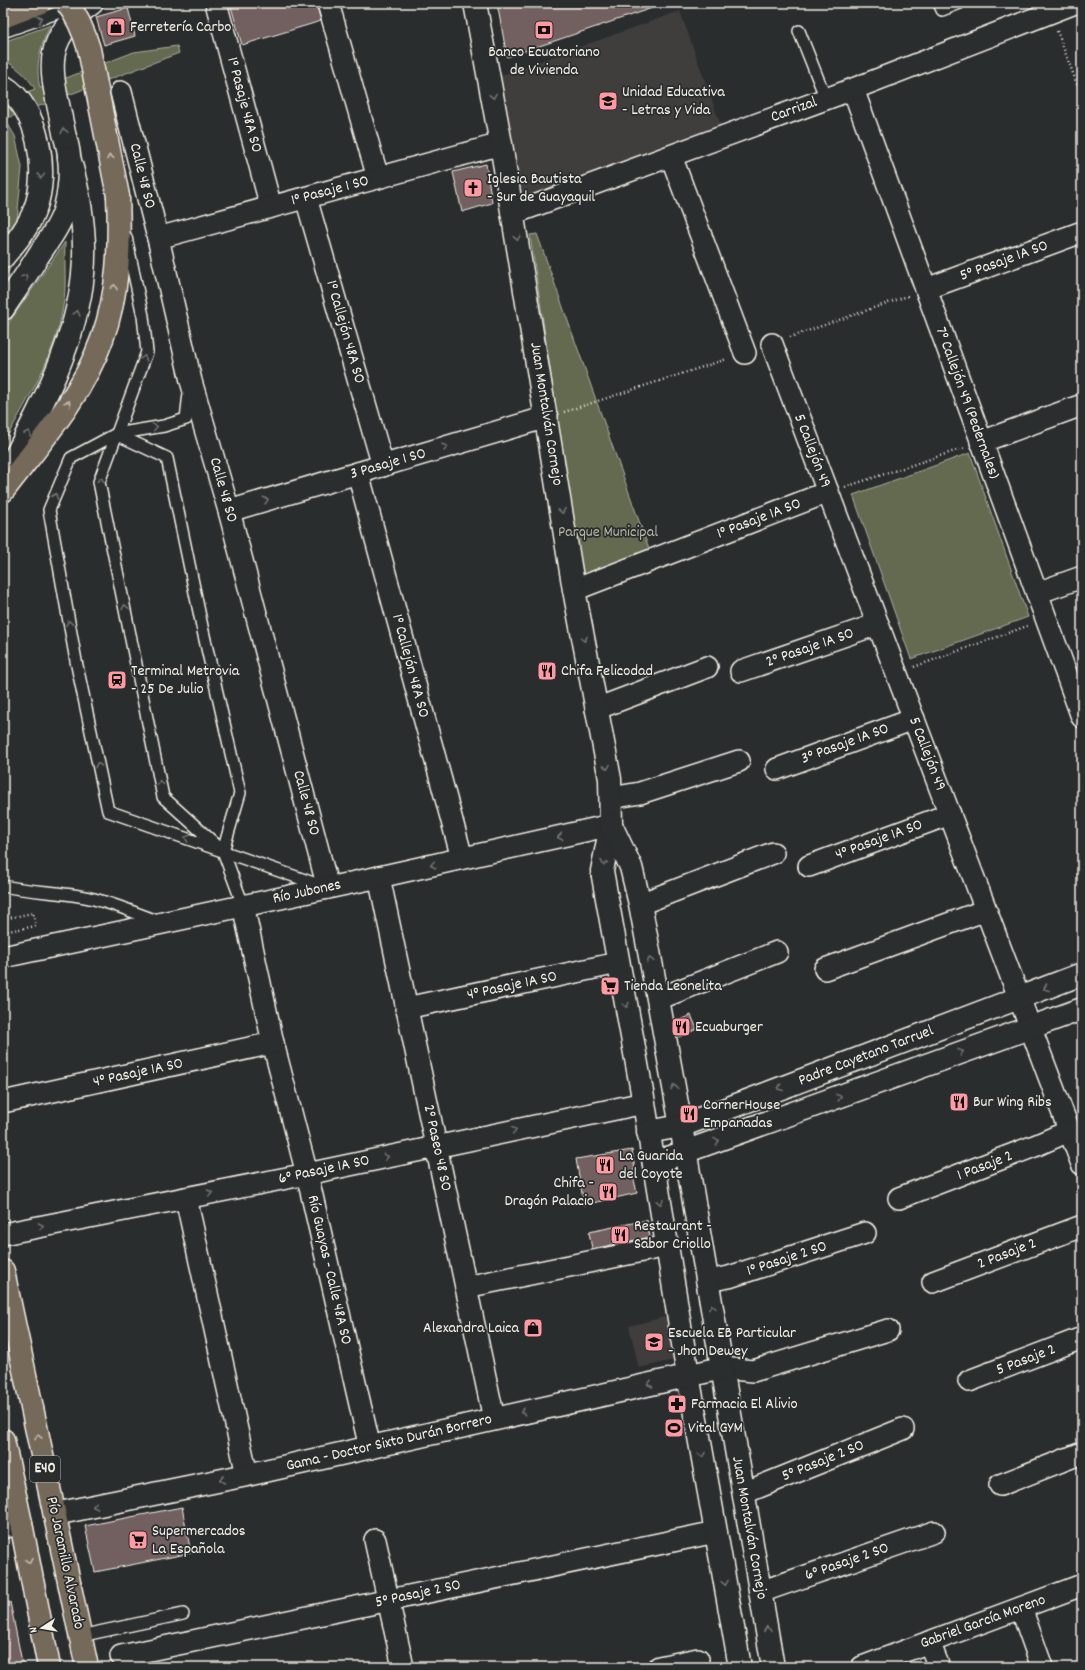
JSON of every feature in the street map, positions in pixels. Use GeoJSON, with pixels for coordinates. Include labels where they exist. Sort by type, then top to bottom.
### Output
{"type":"FeatureCollection","features":[{"type":"Feature","properties":{"kind":"main road"},"geometry":{"type":"LineString","coordinates":[[3,17],[39,3]]}},
{"type":"Feature","properties":{"kind":"main road"},"geometry":{"type":"LineString","coordinates":[[3,491],[70,401],[88,372],[102,339],[116,278],[120,242],[118,196],[89,50],[84,32],[75,14],[67,3]]}},
{"type":"Feature","properties":{"kind":"main road","name":"Pío Jaramillo Alvarado"},"geometry":{"type":"LineString","coordinates":[[3,1271],[87,1667]]}},
{"type":"Feature","properties":{"kind":"main road","name":"E40"},"geometry":{"type":"LineString","coordinates":[[3,1440],[17,1502],[12,1525],[49,1667]]}},
{"type":"Feature","properties":{"kind":"main road"},"geometry":{"type":"LineString","coordinates":[[3,1471],[17,1502]]}},
{"type":"Feature","properties":{"kind":"street"},"geometry":{"type":"LineString","coordinates":[[3,480],[25,438],[62,359],[79,303],[83,274],[84,251],[82,219],[78,187],[69,157],[53,79],[52,64],[54,51],[63,31],[78,13],[92,3]]}},
{"type":"Feature","properties":{"kind":"street","name":"1° Pasaje 48A SO"},"geometry":{"type":"LineString","coordinates":[[216,3],[271,207]]}},
{"type":"Feature","properties":{"kind":"street"},"geometry":{"type":"LineString","coordinates":[[328,3],[378,178]]}},
{"type":"Feature","properties":{"kind":"street","name":"Juan Montalván Cornejo"},"geometry":{"type":"LineString","coordinates":[[476,3],[547,417],[574,590],[610,779],[611,825],[602,871],[644,1103],[688,1375],[740,1667]]}},
{"type":"Feature","properties":{"kind":"street","name":"Carrizal"},"geometry":{"type":"LineString","coordinates":[[512,214],[853,89],[1075,3]]}},
{"type":"Feature","properties":{"kind":"street"},"geometry":{"type":"LineString","coordinates":[[3,86],[19,99],[27,111],[34,128],[39,149],[41,167],[40,188],[35,207],[28,224],[21,236],[3,257]]}},
{"type":"Feature","properties":{"kind":"street","name":"7° Callejón 49 (Pedernales)"},"geometry":{"type":"LineString","coordinates":[[853,89],[1082,717]]}},
{"type":"Feature","properties":{"kind":"street","name":"Calle 48 SO"},"geometry":{"type":"LineString","coordinates":[[121,92],[158,238],[191,381],[229,511],[328,888]]}},
{"type":"Feature","properties":{"kind":"street","name":"1° Pasaje 1 SO"},"geometry":{"type":"LineString","coordinates":[[158,238],[501,144]]}},
{"type":"Feature","properties":{"kind":"street"},"geometry":{"type":"LineString","coordinates":[[671,156],[745,354]]}},
{"type":"Feature","properties":{"kind":"street"},"geometry":{"type":"LineString","coordinates":[[3,309],[58,226],[64,209],[68,187],[69,157]]}},
{"type":"Feature","properties":{"kind":"street","name":"1° Callejón 48A SO"},"geometry":{"type":"LineString","coordinates":[[306,198],[383,466]]}},
{"type":"Feature","properties":{"kind":"street","name":"5° Pasaje 1A SO"},"geometry":{"type":"LineString","coordinates":[[926,289],[1082,232]]}},
{"type":"Feature","properties":{"kind":"street","name":"5 Callejón 49"},"geometry":{"type":"LineString","coordinates":[[772,344],[1082,1164]]}},
{"type":"Feature","properties":{"kind":"street"},"geometry":{"type":"LineString","coordinates":[[982,442],[1082,405]]}},
{"type":"Feature","properties":{"kind":"street","name":"3 Pasaje 1 SO"},"geometry":{"type":"LineString","coordinates":[[229,511],[547,417]]}},
{"type":"Feature","properties":{"kind":"street","name":"1° Callejón 48A SO"},"geometry":{"type":"LineString","coordinates":[[358,473],[462,858]]}},
{"type":"Feature","properties":{"kind":"street","name":"1° Pasaje 1A SO"},"geometry":{"type":"LineString","coordinates":[[574,590],[828,492]]}},
{"type":"Feature","properties":{"kind":"street"},"geometry":{"type":"LineString","coordinates":[[1037,593],[1082,577]]}},
{"type":"Feature","properties":{"kind":"street","name":"2° Pasaje 1A SO"},"geometry":{"type":"LineString","coordinates":[[742,671],[878,624]]}},
{"type":"Feature","properties":{"kind":"street"},"geometry":{"type":"LineString","coordinates":[[596,709],[707,667]]}},
{"type":"Feature","properties":{"kind":"street","name":"3° Pasaje 1A SO"},"geometry":{"type":"LineString","coordinates":[[777,769],[914,719]]}},
{"type":"Feature","properties":{"kind":"street"},"geometry":{"type":"LineString","coordinates":[[611,798],[640,793],[739,761]]}},
{"type":"Feature","properties":{"kind":"street","name":"4° Pasaje 1A SO"},"geometry":{"type":"LineString","coordinates":[[809,866],[950,814]]}},
{"type":"Feature","properties":{"kind":"street","name":"Juan Montalván Cornejo"},"geometry":{"type":"LineString","coordinates":[[611,825],[630,867],[640,904],[681,1126],[773,1667]]}},
{"type":"Feature","properties":{"kind":"street","name":"Río Jubones"},"geometry":{"type":"LineString","coordinates":[[3,957],[379,877],[611,825]]}},
{"type":"Feature","properties":{"kind":"street"},"geometry":{"type":"LineString","coordinates":[[640,904],[773,853]]}},
{"type":"Feature","properties":{"kind":"street","name":"2° Paseo 48 SO"},"geometry":{"type":"LineString","coordinates":[[379,877],[494,1419]]}},
{"type":"Feature","properties":{"kind":"street","name":"Río Guayas - Calle 48A SO"},"geometry":{"type":"LineString","coordinates":[[243,905],[274,1043],[307,1174],[370,1448]]}},
{"type":"Feature","properties":{"kind":"street"},"geometry":{"type":"LineString","coordinates":[[825,969],[986,910]]}},
{"type":"Feature","properties":{"kind":"street"},"geometry":{"type":"LineString","coordinates":[[658,998],[777,952]]}},
{"type":"Feature","properties":{"kind":"street","name":"4° Pasaje 1A SO"},"geometry":{"type":"LineString","coordinates":[[406,1008],[618,964]]}},
{"type":"Feature","properties":{"kind":"street","name":"Padre Cayetano Tarruel"},"geometry":{"type":"LineString","coordinates":[[648,1132],[681,1126],[1082,974]]}},
{"type":"Feature","properties":{"kind":"street","name":"Padre Cayetano Tarruel"},"geometry":{"type":"LineString","coordinates":[[654,1163],[1082,1009]]}},
{"type":"Feature","properties":{"kind":"street","name":"4° Pasaje 1A SO"},"geometry":{"type":"LineString","coordinates":[[3,1102],[274,1043]]}},
{"type":"Feature","properties":{"kind":"street","name":"6° Pasaje 1A SO"},"geometry":{"type":"LineString","coordinates":[[3,1234],[307,1174],[644,1103]]}},
{"type":"Feature","properties":{"kind":"street","name":"1 Pasaje 2"},"geometry":{"type":"LineString","coordinates":[[899,1198],[1037,1146],[1069,1131]]}},
{"type":"Feature","properties":{"kind":"street"},"geometry":{"type":"LineString","coordinates":[[186,1198],[248,1475]]}},
{"type":"Feature","properties":{"kind":"street","name":"2 Pasaje 2"},"geometry":{"type":"LineString","coordinates":[[933,1282],[1082,1226]]}},
{"type":"Feature","properties":{"kind":"street","name":"1° Pasaje 2 SO"},"geometry":{"type":"LineString","coordinates":[[707,1281],[729,1277],[865,1233]]}},
{"type":"Feature","properties":{"kind":"street"},"geometry":{"type":"LineString","coordinates":[[466,1287],[667,1246]]}},
{"type":"Feature","properties":{"kind":"street"},"geometry":{"type":"LineString","coordinates":[[722,1368],[752,1371],[888,1330]]}},
{"type":"Feature","properties":{"kind":"street","name":"5 Pasaje 2"},"geometry":{"type":"LineString","coordinates":[[969,1381],[1082,1338]]}},
{"type":"Feature","properties":{"kind":"street","name":"Gama - Doctor Sixto Durán Borrero"},"geometry":{"type":"LineString","coordinates":[[55,1514],[248,1475],[722,1368]]}},
{"type":"Feature","properties":{"kind":"street","name":"5° Pasaje 2 SO"},"geometry":{"type":"LineString","coordinates":[[744,1493],[903,1429]]}},
{"type":"Feature","properties":{"kind":"street"},"geometry":{"type":"LineString","coordinates":[[1000,1485],[1082,1454]]}},
{"type":"Feature","properties":{"kind":"street","name":"5° Pasaje 2 SO"},"geometry":{"type":"LineString","coordinates":[[121,1656],[716,1532]]}},
{"type":"Feature","properties":{"kind":"street","name":"6° Pasaje 2 SO"},"geometry":{"type":"LineString","coordinates":[[760,1592],[934,1532]]}},
{"type":"Feature","properties":{"kind":"street"},"geometry":{"type":"LineString","coordinates":[[375,1540],[403,1667]]}},
{"type":"Feature","properties":{"kind":"street","name":"Gabriel García Moreno"},"geometry":{"type":"LineString","coordinates":[[862,1667],[1082,1585]]}},
{"type":"Feature","properties":{"kind":"street"},"geometry":{"type":"LineString","coordinates":[[1021,1608],[1042,1667]]}},
{"type":"Feature","properties":{"kind":"street"},"geometry":{"type":"LineString","coordinates":[[929,1642],[939,1667]]}},
{"type":"Feature","properties":{"kind":"street"},"geometry":{"type":"LineString","coordinates":[[659,1667],[698,1659]]}},
{"type":"Feature","properties":{"kind":"lane"},"geometry":{"type":"LineString","coordinates":[[3,32],[86,3]]}},
{"type":"Feature","properties":{"kind":"lane"},"geometry":{"type":"LineString","coordinates":[[939,3],[942,10],[960,3]]}},
{"type":"Feature","properties":{"kind":"lane"},"geometry":{"type":"LineString","coordinates":[[799,31],[826,99]]}},
{"type":"Feature","properties":{"kind":"lane"},"geometry":{"type":"LineString","coordinates":[[118,196],[143,316],[147,352],[116,434],[100,482],[163,797],[223,851],[243,905]]}},
{"type":"Feature","properties":{"kind":"lane"},"geometry":{"type":"LineString","coordinates":[[191,381],[186,419],[164,426],[116,434],[71,458],[49,510],[76,661],[108,811],[328,888]]}},
{"type":"Feature","properties":{"kind":"lane"},"geometry":{"type":"LineString","coordinates":[[116,434],[167,458],[203,631],[240,793],[223,851]]}},
{"type":"Feature","properties":{"kind":"lane"},"geometry":{"type":"LineString","coordinates":[[3,886],[23,890],[80,896],[162,923]]}},
{"type":"Feature","properties":{"kind":"lane"},"geometry":{"type":"LineString","coordinates":[[80,1636],[183,1614]]}},
{"type":"Feature","properties":{"kind":"path"},"geometry":{"type":"LineString","coordinates":[[1050,13],[1082,97]]}},
{"type":"Feature","properties":{"kind":"path"},"geometry":{"type":"LineString","coordinates":[[828,492],[982,442]]}},
{"type":"Feature","properties":{"kind":"path"},"geometry":{"type":"LineString","coordinates":[[897,674],[1046,619]]}},
{"type":"Feature","properties":{"kind":"path"},"geometry":{"type":"LineString","coordinates":[[3,919],[34,913],[36,926],[3,932]]}},
{"type":"Feature","properties":{"kind":"shaded area","name":"Unidad Educativa - Letras y Vida"},"geometry":{"type":"Polygon","coordinates":[[[680,11],[721,126],[522,203],[499,76],[680,11]]]}},
{"type":"Feature","properties":{"kind":"shaded area","name":"Escuela EB Particular - Jhon Dewey"},"geometry":{"type":"Polygon","coordinates":[[[668,1316],[678,1359],[639,1368],[629,1326],[668,1316]]]}},
{"type":"Feature","properties":{"kind":"green space"},"geometry":{"type":"Polygon","coordinates":[[[51,25],[41,48],[38,63],[40,88],[134,52],[177,46],[179,53],[5,119],[15,136],[22,167],[13,264],[3,280],[3,101],[35,89],[21,72],[3,59],[3,42],[51,25]]]}},
{"type":"Feature","properties":{"kind":"green space","name":"Parque Municipal"},"geometry":{"type":"Polygon","coordinates":[[[537,234],[649,549],[582,580],[530,235],[537,234]]]}},
{"type":"Feature","properties":{"kind":"green space"},"geometry":{"type":"Polygon","coordinates":[[[65,242],[64,299],[54,343],[39,378],[3,444],[3,331],[65,242]]]}},
{"type":"Feature","properties":{"kind":"green space"},"geometry":{"type":"Polygon","coordinates":[[[970,453],[1028,617],[911,659],[853,495],[970,453]]]}},
{"type":"Feature","properties":{"kind":"building"},"geometry":{"type":"Polygon","coordinates":[[[230,3],[316,3],[321,21],[242,45],[230,3]]]}},
{"type":"Feature","properties":{"kind":"building","name":"Banco Ecuatoriano de Vivienda"},"geometry":{"type":"Polygon","coordinates":[[[497,3],[658,3],[658,6],[507,57],[497,3]]]}},
{"type":"Feature","properties":{"kind":"building","name":"Ferretería Carbo"},"geometry":{"type":"Polygon","coordinates":[[[128,8],[135,36],[104,45],[96,17],[128,8]]]}},
{"type":"Feature","properties":{"kind":"building","name":"Iglesia Bautista - Sur de Guayaquil"},"geometry":{"type":"Polygon","coordinates":[[[486,164],[492,203],[462,212],[453,172],[486,164]]]}},
{"type":"Feature","properties":{"kind":"building"},"geometry":{"type":"Polygon","coordinates":[[[691,1015],[697,1029],[679,1037],[675,1022],[691,1015]]]}},
{"type":"Feature","properties":{"kind":"building"},"geometry":{"type":"Polygon","coordinates":[[[632,1150],[635,1170],[632,1171],[637,1193],[584,1205],[576,1159],[632,1150]]]}},
{"type":"Feature","properties":{"kind":"building","name":"Restaurant - Sabor Criollo"},"geometry":{"type":"Polygon","coordinates":[[[647,1220],[650,1237],[592,1249],[589,1232],[647,1220]]]}},
{"type":"Feature","properties":{"kind":"building","name":"Supermercados La Española"},"geometry":{"type":"Polygon","coordinates":[[[182,1507],[191,1553],[95,1572],[85,1526],[182,1507]]]}},
{"type":"Feature","properties":{"kind":"building"},"geometry":{"type":"Polygon","coordinates":[[[10,1602],[23,1667],[3,1667],[3,1603],[10,1602]]]}},
{"type":"Feature","properties":{"kind":"place","name":"Ferretería Carbo"},"geometry":{"type":"Point","coordinates":[116,27]}},
{"type":"Feature","properties":{"kind":"place","name":"Banco Ecuatoriano de Vivienda"},"geometry":{"type":"Point","coordinates":[544,30]}},
{"type":"Feature","properties":{"kind":"place","name":"Unidad Educativa - Letras y Vida"},"geometry":{"type":"Point","coordinates":[608,101]}},
{"type":"Feature","properties":{"kind":"place","name":"Iglesia Bautista - Sur de Guayaquil"},"geometry":{"type":"Point","coordinates":[473,188]}},
{"type":"Feature","properties":{"kind":"place","name":"Chifa Felicodad"},"geometry":{"type":"Point","coordinates":[547,671]}},
{"type":"Feature","properties":{"kind":"place","name":"Terminal Metrovia - 25 De Julio"},"geometry":{"type":"Point","coordinates":[117,680]}},
{"type":"Feature","properties":{"kind":"place","name":"Tienda Leonelita"},"geometry":{"type":"Point","coordinates":[610,986]}},
{"type":"Feature","properties":{"kind":"place","name":"Ecuaburger"},"geometry":{"type":"Point","coordinates":[681,1027]}},
{"type":"Feature","properties":{"kind":"place","name":"Bur Wing Ribs"},"geometry":{"type":"Point","coordinates":[959,1102]}},
{"type":"Feature","properties":{"kind":"place","name":"CornerHouse Empanadas"},"geometry":{"type":"Point","coordinates":[689,1114]}},
{"type":"Feature","properties":{"kind":"place","name":"La Guarida del Coyote"},"geometry":{"type":"Point","coordinates":[605,1165]}},
{"type":"Feature","properties":{"kind":"place","name":"Chifa - Dragón Palacio"},"geometry":{"type":"Point","coordinates":[608,1192]}},
{"type":"Feature","properties":{"kind":"place","name":"Restaurant - Sabor Criollo"},"geometry":{"type":"Point","coordinates":[620,1235]}},
{"type":"Feature","properties":{"kind":"place","name":"Alexandra Laica"},"geometry":{"type":"Point","coordinates":[533,1328]}},
{"type":"Feature","properties":{"kind":"place","name":"Escuela EB Particular - Jhon Dewey"},"geometry":{"type":"Point","coordinates":[654,1342]}},
{"type":"Feature","properties":{"kind":"place","name":"Farmacia El Alivio"},"geometry":{"type":"Point","coordinates":[677,1404]}},
{"type":"Feature","properties":{"kind":"place","name":"Vital GYM"},"geometry":{"type":"Point","coordinates":[674,1428]}},
{"type":"Feature","properties":{"kind":"place","name":"Supermercados La Española"},"geometry":{"type":"Point","coordinates":[138,1540]}}]}
